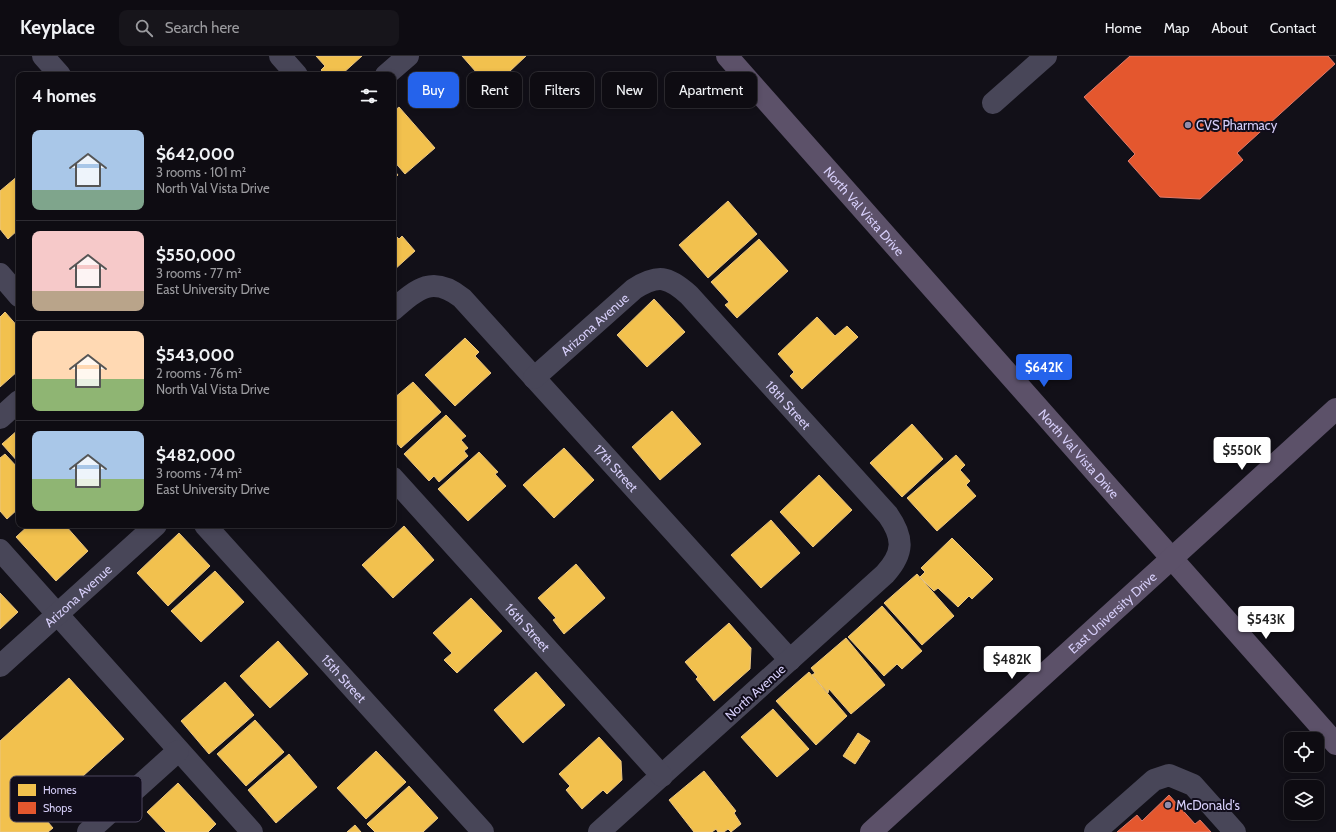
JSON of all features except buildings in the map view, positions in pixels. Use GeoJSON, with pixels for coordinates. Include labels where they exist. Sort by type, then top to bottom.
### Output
{"type":"FeatureCollection","features":[{"type":"Feature","properties":{"kind":"main road","name":"North Val Vista Drive"},"geometry":{"type":"LineString","coordinates":[[727,56],[1336,744]]}},
{"type":"Feature","properties":{"kind":"main road","name":"East University Drive"},"geometry":{"type":"LineString","coordinates":[[871,832],[1336,409]]}},
{"type":"Feature","properties":{"kind":"lane"},"geometry":{"type":"LineString","coordinates":[[43,56],[57,72]]}},
{"type":"Feature","properties":{"kind":"lane"},"geometry":{"type":"LineString","coordinates":[[280,56],[294,72]]}},
{"type":"Feature","properties":{"kind":"lane"},"geometry":{"type":"LineString","coordinates":[[389,72],[408,56]]}},
{"type":"Feature","properties":{"kind":"lane"},"geometry":{"type":"LineString","coordinates":[[993,103],[1046,56]]}},
{"type":"Feature","properties":{"kind":"lane"},"geometry":{"type":"LineString","coordinates":[[0,274],[16,293]]}},
{"type":"Feature","properties":{"kind":"lane","name":"Arizona Avenue"},"geometry":{"type":"LineString","coordinates":[[534,378],[634,289],[651,280],[660,278]]}},
{"type":"Feature","properties":{"kind":"lane","name":"18th Street"},"geometry":{"type":"LineString","coordinates":[[660,278],[670,281],[689,295],[883,509],[894,523],[901,545]]}},
{"type":"Feature","properties":{"kind":"lane","name":"17th Street"},"geometry":{"type":"LineString","coordinates":[[396,308],[415,292],[425,287],[435,285],[446,286],[462,298],[790,660]]}},
{"type":"Feature","properties":{"kind":"lane"},"geometry":{"type":"LineString","coordinates":[[0,418],[16,404]]}},
{"type":"Feature","properties":{"kind":"lane","name":"16th Street"},"geometry":{"type":"LineString","coordinates":[[396,481],[662,776]]}},
{"type":"Feature","properties":{"kind":"lane","name":"Arizona Avenue"},"geometry":{"type":"LineString","coordinates":[[0,666],[153,528]]}},
{"type":"Feature","properties":{"kind":"lane","name":"15th Street"},"geometry":{"type":"LineString","coordinates":[[209,528],[483,832]]}},
{"type":"Feature","properties":{"kind":"lane","name":"North Avenue"},"geometry":{"type":"LineString","coordinates":[[600,832],[885,574],[898,556],[901,545]]}},
{"type":"Feature","properties":{"kind":"lane"},"geometry":{"type":"LineString","coordinates":[[0,550],[178,751],[252,832]]}},
{"type":"Feature","properties":{"kind":"lane"},"geometry":{"type":"LineString","coordinates":[[142,783],[178,751]]}},
{"type":"Feature","properties":{"kind":"lane"},"geometry":{"type":"LineString","coordinates":[[1095,832],[1154,780],[1170,775],[1193,785],[1235,832]]}},
{"type":"Feature","properties":{"kind":"lane"},"geometry":{"type":"LineString","coordinates":[[88,832],[99,822]]}},
{"type":"Feature","properties":{"kind":"place","name":"CVS Pharmacy"},"geometry":{"type":"Point","coordinates":[1188,125]}},
{"type":"Feature","properties":{"kind":"place","name":"McDonald's"},"geometry":{"type":"Point","coordinates":[1168,805]}}]}
